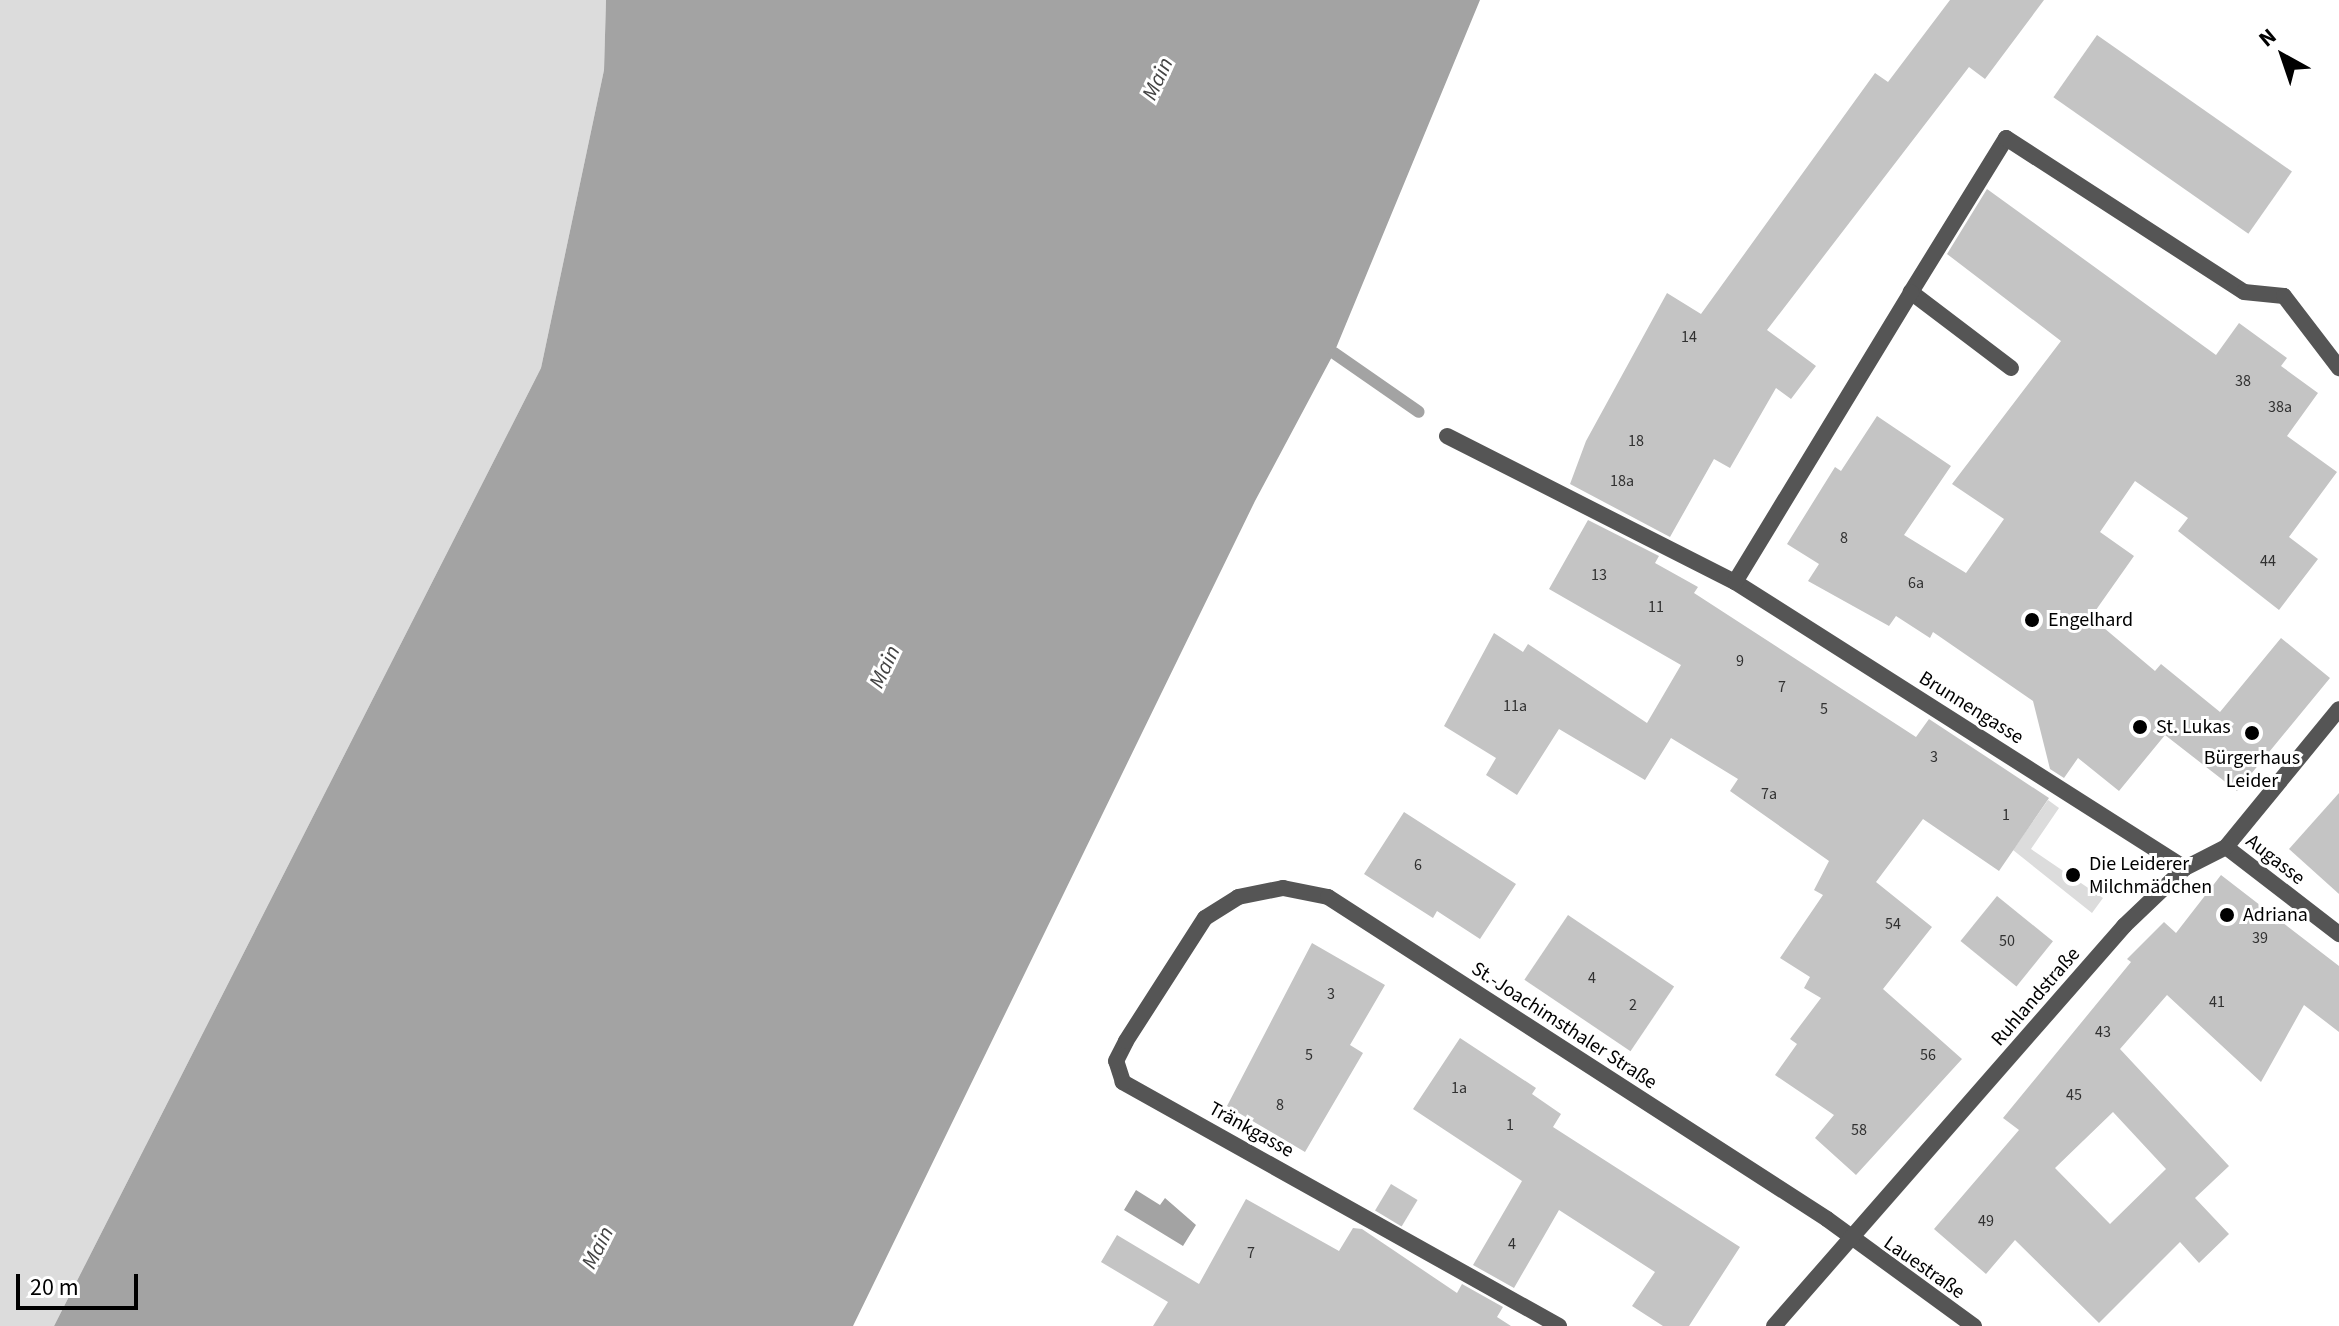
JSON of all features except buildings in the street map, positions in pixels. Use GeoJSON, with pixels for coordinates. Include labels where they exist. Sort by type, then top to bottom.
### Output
{"type":"FeatureCollection","features":[{"type":"Feature","properties":{"kind":"street"},"geometry":{"type":"LineString","coordinates":[[1735,582],[2006,138],[2244,292],[2284,296],[2339,368]]}},
{"type":"Feature","properties":{"kind":"street"},"geometry":{"type":"LineString","coordinates":[[1911,292],[2011,368]]}},
{"type":"Feature","properties":{"kind":"street","name":"Brunnengasse"},"geometry":{"type":"LineString","coordinates":[[1447,436],[1735,582],[2185,868]]}},
{"type":"Feature","properties":{"kind":"street","name":"Ruhlandstraße"},"geometry":{"type":"LineString","coordinates":[[1774,1326],[1853,1240],[2124,926],[2185,868],[2226,847],[2339,709]]}},
{"type":"Feature","properties":{"kind":"street","name":"Augasse"},"geometry":{"type":"LineString","coordinates":[[2226,847],[2339,934]]}},
{"type":"Feature","properties":{"kind":"street","name":"St.-Joachimsthaler Straße"},"geometry":{"type":"LineString","coordinates":[[1238,897],[1283,888],[1328,897],[1853,1240]]}},
{"type":"Feature","properties":{"kind":"street","name":"Tränkgasse"},"geometry":{"type":"LineString","coordinates":[[1238,897],[1205,918],[1126,1041],[1116,1061],[1123,1082],[1559,1326]]}},
{"type":"Feature","properties":{"kind":"street","name":"Lauestraße"},"geometry":{"type":"LineString","coordinates":[[1853,1240],[1974,1326]]}},
{"type":"Feature","properties":{"kind":"shaded area"},"geometry":{"type":"Polygon","coordinates":[[[0,0],[606,0],[604,70],[541,368],[54,1326],[0,1326],[0,0]]]}},
{"type":"Feature","properties":{"kind":"shaded area"},"geometry":{"type":"Polygon","coordinates":[[[2048,800],[2059,808],[2031,849],[2103,898],[2092,913],[2013,850],[2048,800]]]}},
{"type":"Feature","properties":{"kind":"water","name":"Main"},"geometry":{"type":"Polygon","coordinates":[[[606,0],[1480,0],[1334,353],[1255,501],[853,1326],[54,1326],[541,368],[604,70],[606,0]]]}},
{"type":"Feature","properties":{"kind":"water"},"geometry":{"type":"Polygon","coordinates":[[[1136,1190],[1160,1205],[1165,1198],[1196,1225],[1183,1246],[1124,1210],[1136,1190]]]}},
{"type":"Feature","properties":{"kind":"waterway"},"geometry":{"type":"LineString","coordinates":[[1334,353],[1419,412]]}},
{"type":"Feature","properties":{"kind":"place","name":"Engelhard"},"geometry":{"type":"Point","coordinates":[2032,620]}},
{"type":"Feature","properties":{"kind":"place","name":"St. Lukas"},"geometry":{"type":"Point","coordinates":[2140,727]}},
{"type":"Feature","properties":{"kind":"place","name":"Bürgerhaus Leider"},"geometry":{"type":"Point","coordinates":[2252,733]}},
{"type":"Feature","properties":{"kind":"place","name":"Die Leiderer Milchmädchen"},"geometry":{"type":"Point","coordinates":[2073,875]}},
{"type":"Feature","properties":{"kind":"place","name":"Adriana"},"geometry":{"type":"Point","coordinates":[2227,915]}}]}
